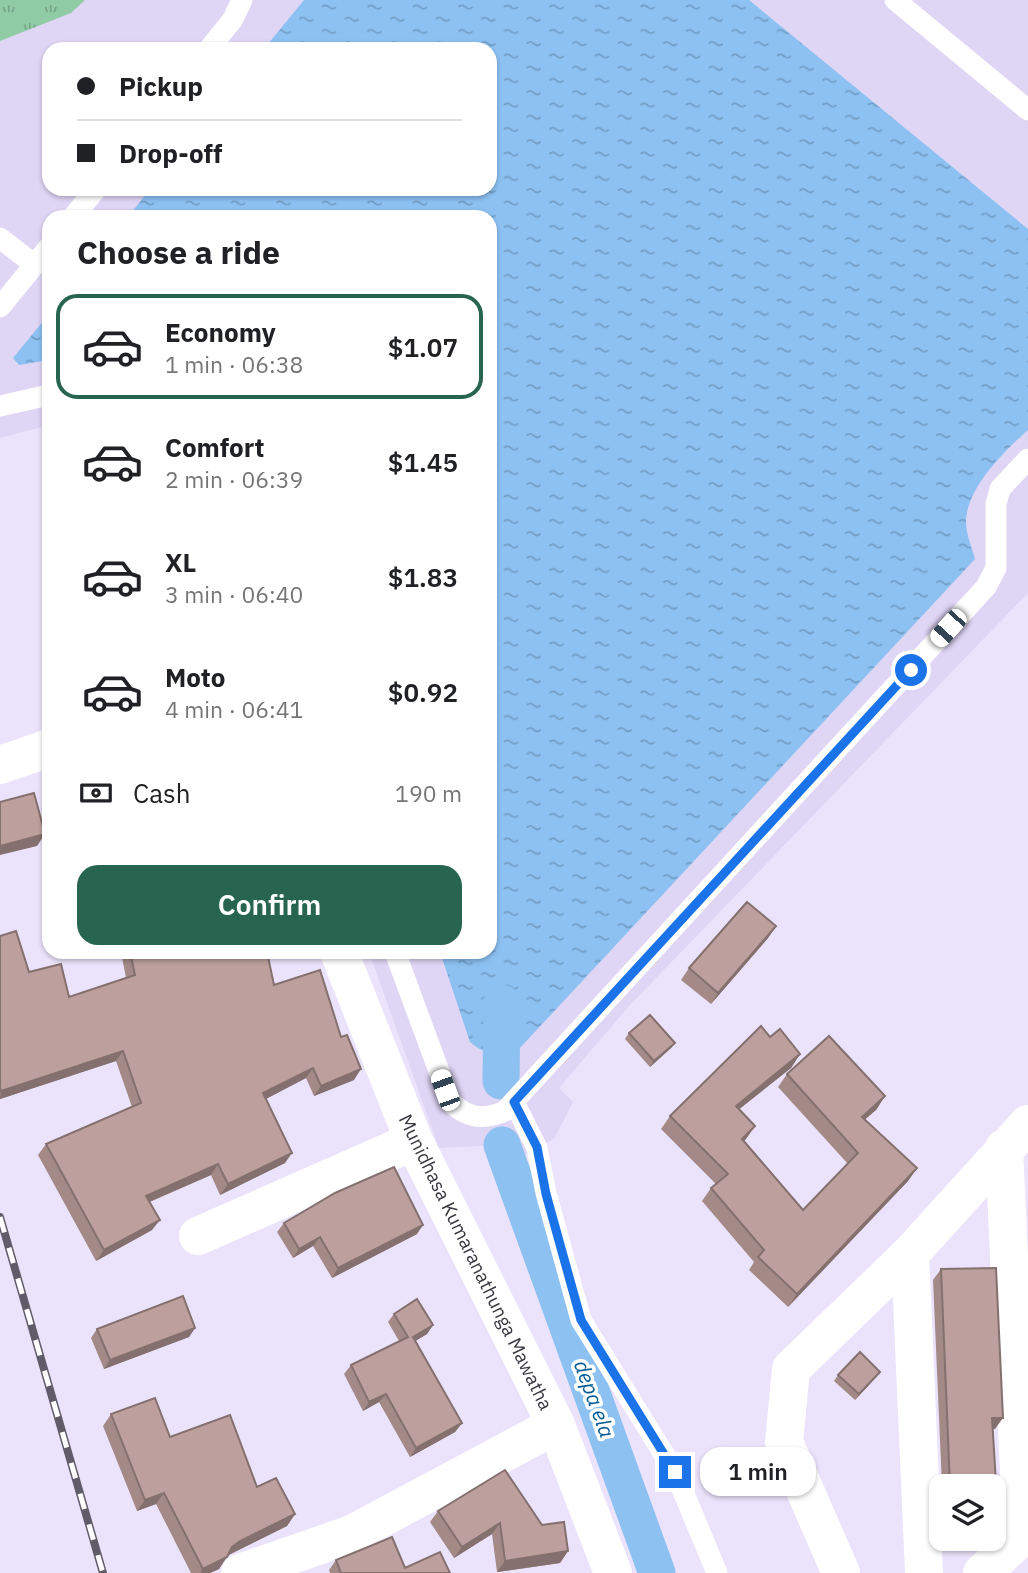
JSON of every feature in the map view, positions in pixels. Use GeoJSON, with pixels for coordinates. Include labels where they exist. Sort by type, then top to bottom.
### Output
{"type":"FeatureCollection","features":[{"type":"Feature","properties":{"kind":"street"},"geometry":{"type":"LineString","coordinates":[[0,765],[42,750]]}},
{"type":"Feature","properties":{"kind":"street","name":"Munidhasa Kumaranathunga Mawatha"},"geometry":{"type":"LineString","coordinates":[[342,959],[414,1141],[556,1425],[613,1573]]}},
{"type":"Feature","properties":{"kind":"street"},"geometry":{"type":"LineString","coordinates":[[841,1573],[784,1442],[791,1368],[910,1254],[1016,1136]]}},
{"type":"Feature","properties":{"kind":"street"},"geometry":{"type":"LineString","coordinates":[[982,1573],[1025,1534],[1016,1136]]}},
{"type":"Feature","properties":{"kind":"street"},"geometry":{"type":"LineString","coordinates":[[198,1236],[414,1141]]}},
{"type":"Feature","properties":{"kind":"street"},"geometry":{"type":"LineString","coordinates":[[910,1254],[924,1573]]}},
{"type":"Feature","properties":{"kind":"street"},"geometry":{"type":"LineString","coordinates":[[240,1573],[352,1534],[556,1425]]}},
{"type":"Feature","properties":{"kind":"lane"},"geometry":{"type":"LineString","coordinates":[[215,42],[233,19],[242,0]]}},
{"type":"Feature","properties":{"kind":"lane"},"geometry":{"type":"LineString","coordinates":[[895,0],[1028,110]]}},
{"type":"Feature","properties":{"kind":"lane"},"geometry":{"type":"LineString","coordinates":[[79,210],[90,196]]}},
{"type":"Feature","properties":{"kind":"lane"},"geometry":{"type":"LineString","coordinates":[[0,238],[35,265]]}},
{"type":"Feature","properties":{"kind":"lane"},"geometry":{"type":"LineString","coordinates":[[0,307],[42,256]]}},
{"type":"Feature","properties":{"kind":"lane"},"geometry":{"type":"LineString","coordinates":[[0,406],[42,397]]}},
{"type":"Feature","properties":{"kind":"lane"},"geometry":{"type":"LineString","coordinates":[[398,959],[450,1101],[468,1115],[479,1118],[505,1111],[986,587],[996,568],[996,504],[1000,489],[1028,460]]}},
{"type":"Feature","properties":{"kind":"lane"},"geometry":{"type":"LineString","coordinates":[[514,1102],[537,1147],[546,1194],[581,1320],[675,1472],[717,1573]]}},
{"type":"Feature","properties":{"kind":"shaded area"},"geometry":{"type":"Polygon","coordinates":[[[0,0],[1028,0],[1028,593],[630,1005],[559,1088],[573,1102],[554,1139],[519,1158],[501,1145],[439,1148],[372,959],[497,959],[497,210],[42,210],[42,427],[0,438],[0,0]]]}},
{"type":"Feature","properties":{"kind":"green space"},"geometry":{"type":"Polygon","coordinates":[[[0,0],[85,0],[71,13],[0,41],[0,0]]]}},
{"type":"Feature","properties":{"kind":"water"},"geometry":{"type":"Polygon","coordinates":[[[304,0],[749,0],[1028,229],[1028,430],[998,460],[972,497],[966,522],[975,559],[519,1049],[505,1053],[487,1052],[470,1042],[442,959],[497,959],[497,210],[134,210],[144,196],[497,196],[497,42],[270,42],[304,0]]]}},
{"type":"Feature","properties":{"kind":"water"},"geometry":{"type":"Polygon","coordinates":[[[42,323],[42,361],[19,365],[13,358],[42,323]]]}},
{"type":"Feature","properties":{"kind":"building"},"geometry":{"type":"Polygon","coordinates":[[[34,793],[42,823],[42,835],[0,846],[0,802],[34,793]]]}},
{"type":"Feature","properties":{"kind":"building"},"geometry":{"type":"Polygon","coordinates":[[[747,902],[776,926],[718,993],[689,968],[747,902]]]}},
{"type":"Feature","properties":{"kind":"building"},"geometry":{"type":"Polygon","coordinates":[[[16,931],[29,972],[61,964],[69,997],[135,975],[132,959],[268,959],[274,985],[320,970],[341,1037],[347,1035],[361,1069],[321,1086],[313,1068],[263,1093],[292,1153],[228,1184],[218,1164],[146,1196],[160,1220],[104,1250],[46,1144],[141,1103],[123,1051],[1,1091],[0,936],[16,931]]]}},
{"type":"Feature","properties":{"kind":"building"},"geometry":{"type":"Polygon","coordinates":[[[650,1015],[675,1043],[654,1061],[629,1033],[650,1015]]]}},
{"type":"Feature","properties":{"kind":"building"},"geometry":{"type":"Polygon","coordinates":[[[761,1026],[770,1037],[780,1029],[800,1054],[736,1106],[755,1126],[742,1139],[803,1210],[858,1153],[787,1074],[829,1036],[885,1096],[862,1117],[917,1168],[797,1294],[758,1257],[764,1250],[711,1188],[728,1174],[670,1116],[761,1026]]]}},
{"type":"Feature","properties":{"kind":"building"},"geometry":{"type":"Polygon","coordinates":[[[394,1167],[423,1225],[338,1268],[320,1237],[299,1249],[284,1223],[335,1193],[394,1167]]]}},
{"type":"Feature","properties":{"kind":"building"},"geometry":{"type":"Polygon","coordinates":[[[996,1268],[1003,1418],[992,1418],[995,1474],[950,1474],[941,1269],[996,1268]]]}},
{"type":"Feature","properties":{"kind":"building"},"geometry":{"type":"Polygon","coordinates":[[[183,1296],[195,1328],[110,1360],[97,1329],[183,1296]]]}},
{"type":"Feature","properties":{"kind":"building"},"geometry":{"type":"Polygon","coordinates":[[[417,1299],[433,1325],[413,1337],[462,1423],[416,1448],[386,1394],[369,1402],[351,1365],[408,1337],[394,1314],[417,1299]]]}},
{"type":"Feature","properties":{"kind":"building"},"geometry":{"type":"Polygon","coordinates":[[[860,1352],[880,1372],[859,1394],[838,1375],[860,1352]]]}},
{"type":"Feature","properties":{"kind":"building"},"geometry":{"type":"Polygon","coordinates":[[[155,1398],[170,1437],[230,1415],[257,1487],[276,1478],[295,1514],[240,1541],[232,1547],[227,1557],[203,1569],[164,1493],[145,1500],[111,1414],[155,1398]]]}},
{"type":"Feature","properties":{"kind":"building"},"geometry":{"type":"Polygon","coordinates":[[[505,1470],[542,1525],[564,1522],[568,1551],[505,1561],[500,1523],[462,1547],[438,1511],[505,1470]]]}},
{"type":"Feature","properties":{"kind":"building"},"geometry":{"type":"Polygon","coordinates":[[[392,1537],[405,1568],[440,1552],[450,1573],[341,1573],[336,1560],[392,1537]]]}},
{"type":"Feature","properties":{"kind":"waterway","name":"depa ela"},"geometry":{"type":"LineString","coordinates":[[501,1081],[502,1003]]}},
{"type":"Feature","properties":{"kind":"waterway","name":"depa ela"},"geometry":{"type":"LineString","coordinates":[[502,1145],[657,1573]]}},
{"type":"Feature","properties":{"kind":"railway"},"geometry":{"type":"LineString","coordinates":[[0,1217],[103,1573]]}},
{"type":"Feature","properties":{"kind":"route"},"geometry":{"type":"LineString","coordinates":[[675,1472],[581,1320],[546,1194],[537,1147],[514,1102],[911,670]]}}]}
